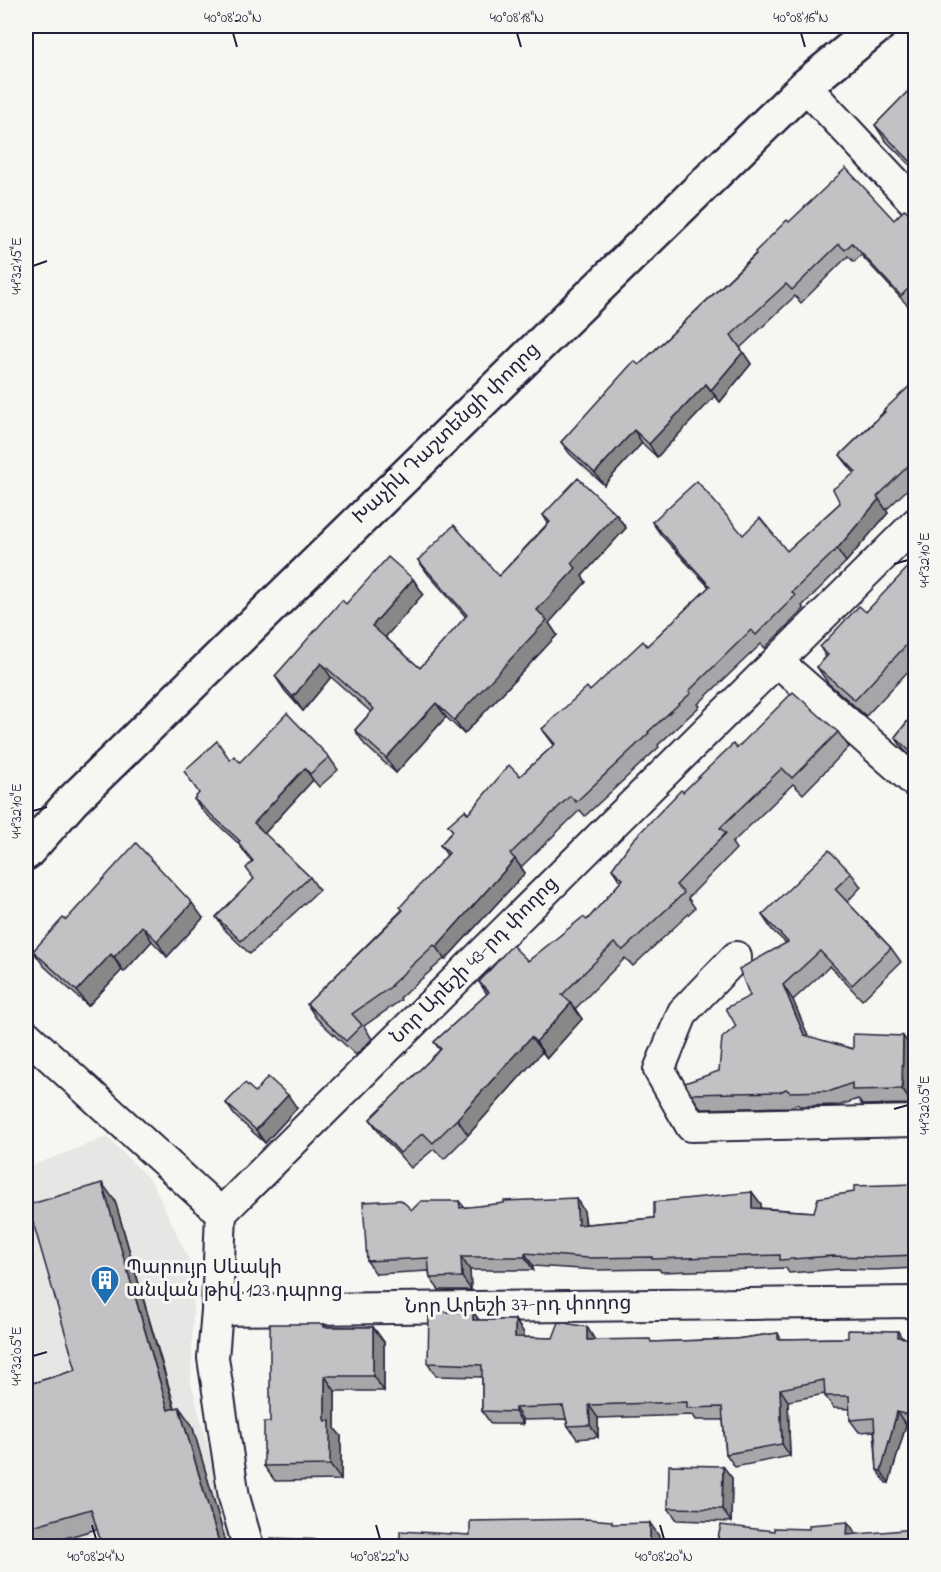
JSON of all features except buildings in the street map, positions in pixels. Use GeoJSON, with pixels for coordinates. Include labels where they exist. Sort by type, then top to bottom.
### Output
{"type":"FeatureCollection","features":[{"type":"Feature","properties":{"kind":"main road","name":"Խաչիկ Դաշտենցի փողոց"},"geometry":{"type":"LineString","coordinates":[[26,853],[72,801],[805,86],[878,26]]}},
{"type":"Feature","properties":{"kind":"street"},"geometry":{"type":"LineString","coordinates":[[805,86],[915,204]]}},
{"type":"Feature","properties":{"kind":"street","name":"Նոր Արեշի 43-րդ փողոց"},"geometry":{"type":"LineString","coordinates":[[221,1213],[915,523]]}},
{"type":"Feature","properties":{"kind":"street"},"geometry":{"type":"LineString","coordinates":[[777,661],[915,783]]}},
{"type":"Feature","properties":{"kind":"street"},"geometry":{"type":"LineString","coordinates":[[736,957],[683,1012],[659,1070],[691,1126],[915,1121]]}},
{"type":"Feature","properties":{"kind":"street"},"geometry":{"type":"LineString","coordinates":[[26,1035],[221,1213],[213,1358],[234,1497],[248,1546]]}},
{"type":"Feature","properties":{"kind":"street","name":"Նոր Արեշի 37-րդ փողոց"},"geometry":{"type":"LineString","coordinates":[[217,1310],[915,1302]]}},
{"type":"Feature","properties":{"kind":"shaded area"},"geometry":{"type":"Polygon","coordinates":[[[107,1137],[152,1182],[194,1270],[191,1383],[235,1546],[26,1546],[26,1168],[107,1137]]]}},
{"type":"Feature","properties":{"kind":"place","name":"Պարույր Սևակի անվան թիվ 123 դպրոց"},"geometry":{"type":"Point","coordinates":[105,1306]}}]}
